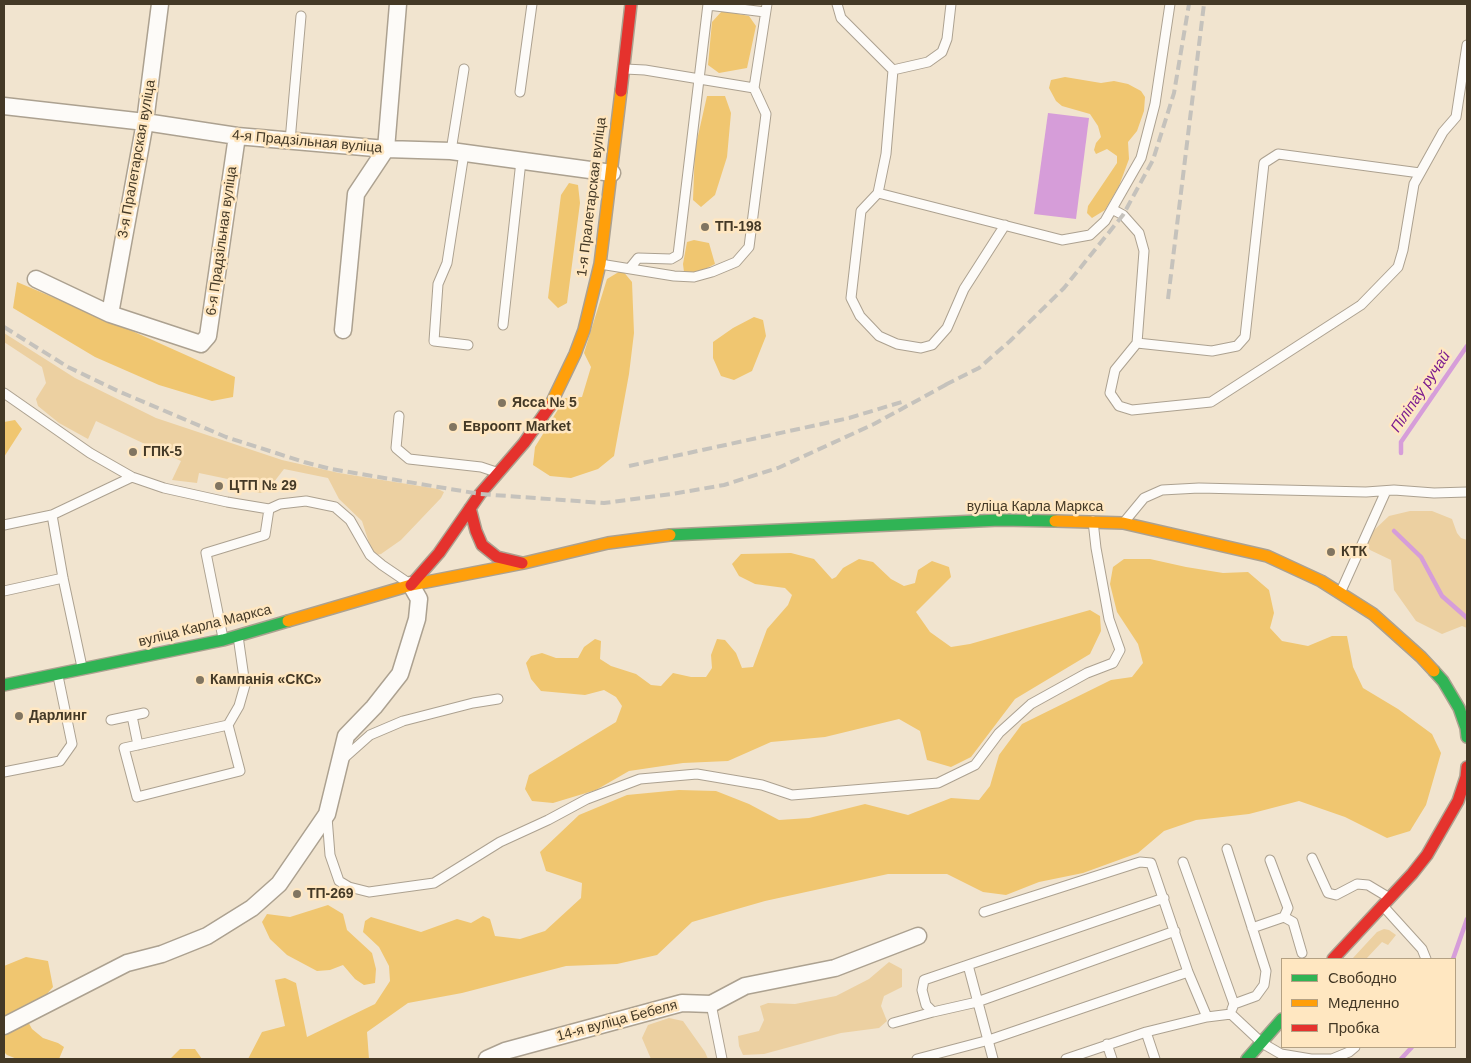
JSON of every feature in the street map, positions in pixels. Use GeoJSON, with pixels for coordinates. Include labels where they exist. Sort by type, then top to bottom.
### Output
{"type":"FeatureCollection","features":[{"type":"Feature","properties":{"kind":"main road","name":"1-я Пралетарская вуліца"},"geometry":{"type":"LineString","coordinates":[[470,508],[524,443],[551,404],[569,368],[584,330],[600,264],[631,4]]}},
{"type":"Feature","properties":{"kind":"main road","name":"вуліца Карла Маркса"},"geometry":{"type":"LineString","coordinates":[[470,508],[482,545],[497,557],[524,563]]}},
{"type":"Feature","properties":{"kind":"main road"},"geometry":{"type":"LineString","coordinates":[[411,584],[439,553],[470,508]]}},
{"type":"Feature","properties":{"kind":"main road","name":"вуліца Карла Маркса"},"geometry":{"type":"LineString","coordinates":[[4,685],[223,640],[411,584],[524,563],[608,543],[680,534],[1000,520],[1093,521],[1123,523],[1214,542],[1266,556],[1321,582],[1373,614],[1421,657],[1443,681],[1459,708],[1467,737]]}},
{"type":"Feature","properties":{"kind":"main road"},"geometry":{"type":"LineString","coordinates":[[1334,958],[1387,902],[1427,855],[1458,801],[1466,777],[1467,767]]}},
{"type":"Feature","properties":{"kind":"main road"},"geometry":{"type":"LineString","coordinates":[[1247,1059],[1281,1020]]}},
{"type":"Feature","properties":{"kind":"street","name":"3-я Пралетарская вуліца"},"geometry":{"type":"LineString","coordinates":[[110,314],[145,122],[160,4]]}},
{"type":"Feature","properties":{"kind":"street"},"geometry":{"type":"LineString","coordinates":[[343,330],[356,194],[386,149],[398,4]]}},
{"type":"Feature","properties":{"kind":"street","name":"4-я Прадзільная вуліца"},"geometry":{"type":"LineString","coordinates":[[4,106],[145,122],[236,136],[386,149],[457,152],[612,173]]}},
{"type":"Feature","properties":{"kind":"street","name":"6-я Прадзільная вуліца"},"geometry":{"type":"LineString","coordinates":[[110,314],[201,344],[208,336],[236,136]]}},
{"type":"Feature","properties":{"kind":"street"},"geometry":{"type":"LineString","coordinates":[[36,279],[110,314]]}},
{"type":"Feature","properties":{"kind":"street"},"geometry":{"type":"LineString","coordinates":[[4,1026],[127,963],[162,954],[207,936],[246,913],[279,884],[327,814],[346,736],[374,707],[400,674],[417,620],[419,599],[411,584]]}},
{"type":"Feature","properties":{"kind":"street","name":"14-я вуліца Бебеля"},"geometry":{"type":"LineString","coordinates":[[487,1059],[506,1051],[682,1003],[711,1004],[745,986],[835,968],[918,936]]}},
{"type":"Feature","properties":{"kind":"lane"},"geometry":{"type":"LineString","coordinates":[[520,92],[532,4]]}},
{"type":"Feature","properties":{"kind":"lane"},"geometry":{"type":"LineString","coordinates":[[600,264],[674,276],[694,277],[736,262],[749,247],[766,114],[754,88],[766,8],[708,4],[678,255],[671,259],[638,258],[630,268]]}},
{"type":"Feature","properties":{"kind":"lane"},"geometry":{"type":"LineString","coordinates":[[837,4],[841,18],[893,70],[886,154],[878,193],[861,210],[851,298],[860,316],[880,336],[897,344],[921,348],[932,345],[947,328],[964,289],[1005,225]]}},
{"type":"Feature","properties":{"kind":"lane"},"geometry":{"type":"LineString","coordinates":[[893,70],[928,62],[942,52],[947,39],[951,4]]}},
{"type":"Feature","properties":{"kind":"lane"},"geometry":{"type":"LineString","coordinates":[[878,193],[1062,240],[1090,235],[1105,221],[1141,158],[1155,104],[1170,4]]}},
{"type":"Feature","properties":{"kind":"lane"},"geometry":{"type":"LineString","coordinates":[[290,141],[301,16]]}},
{"type":"Feature","properties":{"kind":"lane"},"geometry":{"type":"LineString","coordinates":[[1112,209],[1123,215],[1139,233],[1144,251],[1137,343],[1115,370],[1110,393],[1119,406],[1132,410],[1211,402],[1361,305],[1398,266],[1403,250],[1414,184],[1443,132],[1456,118],[1467,45]]}},
{"type":"Feature","properties":{"kind":"lane"},"geometry":{"type":"LineString","coordinates":[[622,69],[645,70],[754,88]]}},
{"type":"Feature","properties":{"kind":"lane"},"geometry":{"type":"LineString","coordinates":[[464,70],[447,263],[438,284],[434,341],[468,345]]}},
{"type":"Feature","properties":{"kind":"lane"},"geometry":{"type":"LineString","coordinates":[[1137,343],[1212,351],[1237,346],[1245,337],[1264,163],[1278,154],[1420,173]]}},
{"type":"Feature","properties":{"kind":"lane"},"geometry":{"type":"LineString","coordinates":[[503,325],[521,161]]}},
{"type":"Feature","properties":{"kind":"lane"},"geometry":{"type":"LineString","coordinates":[[4,393],[82,449],[132,478],[182,492],[269,509],[280,504],[306,501],[335,507],[350,520],[370,555],[411,584]]}},
{"type":"Feature","properties":{"kind":"lane"},"geometry":{"type":"LineString","coordinates":[[399,416],[396,448],[409,459],[481,467],[499,473]]}},
{"type":"Feature","properties":{"kind":"lane"},"geometry":{"type":"LineString","coordinates":[[4,525],[52,515],[132,478]]}},
{"type":"Feature","properties":{"kind":"lane"},"geometry":{"type":"LineString","coordinates":[[1123,523],[1144,498],[1162,490],[1199,488],[1356,492],[1467,492]]}},
{"type":"Feature","properties":{"kind":"lane"},"geometry":{"type":"LineString","coordinates":[[1340,593],[1386,491]]}},
{"type":"Feature","properties":{"kind":"lane"},"geometry":{"type":"LineString","coordinates":[[223,640],[206,553],[266,536],[269,509]]}},
{"type":"Feature","properties":{"kind":"lane"},"geometry":{"type":"LineString","coordinates":[[52,515],[63,578],[83,670]]}},
{"type":"Feature","properties":{"kind":"lane"},"geometry":{"type":"LineString","coordinates":[[327,814],[330,855],[339,881],[350,887],[369,892],[434,883],[500,842],[548,820],[587,799],[640,779],[697,774],[762,785],[792,796],[938,783],[975,765],[999,733],[1031,704],[1087,673],[1113,663],[1120,650],[1108,619],[1093,521]]}},
{"type":"Feature","properties":{"kind":"lane"},"geometry":{"type":"LineString","coordinates":[[4,591],[63,578]]}},
{"type":"Feature","properties":{"kind":"lane"},"geometry":{"type":"LineString","coordinates":[[228,725],[124,748],[137,797],[240,772],[228,725],[239,706],[245,685],[238,636]]}},
{"type":"Feature","properties":{"kind":"lane"},"geometry":{"type":"LineString","coordinates":[[4,772],[60,761],[72,744],[58,675]]}},
{"type":"Feature","properties":{"kind":"lane"},"geometry":{"type":"LineString","coordinates":[[341,761],[370,735],[403,721],[473,703],[498,699]]}},
{"type":"Feature","properties":{"kind":"lane"},"geometry":{"type":"LineString","coordinates":[[111,720],[144,713]]}},
{"type":"Feature","properties":{"kind":"lane"},"geometry":{"type":"LineString","coordinates":[[132,716],[138,745]]}},
{"type":"Feature","properties":{"kind":"lane"},"geometry":{"type":"LineString","coordinates":[[1228,849],[1266,971],[1264,985],[1256,996],[1234,1004]]}},
{"type":"Feature","properties":{"kind":"lane"},"geometry":{"type":"LineString","coordinates":[[1312,858],[1328,893],[1336,895],[1357,884],[1368,885],[1387,902],[1422,949],[1426,958]]}},
{"type":"Feature","properties":{"kind":"lane"},"geometry":{"type":"LineString","coordinates":[[1252,928],[1284,917],[1288,908],[1270,860]]}},
{"type":"Feature","properties":{"kind":"lane"},"geometry":{"type":"LineString","coordinates":[[984,912],[1140,862],[1152,863],[1188,972],[1207,1017]]}},
{"type":"Feature","properties":{"kind":"lane"},"geometry":{"type":"LineString","coordinates":[[1183,862],[1234,1004],[1231,1014]]}},
{"type":"Feature","properties":{"kind":"lane"},"geometry":{"type":"LineString","coordinates":[[933,1012],[926,1005],[922,990],[924,980],[1164,898]]}},
{"type":"Feature","properties":{"kind":"lane"},"geometry":{"type":"LineString","coordinates":[[1284,917],[1293,922],[1302,953]]}},
{"type":"Feature","properties":{"kind":"lane"},"geometry":{"type":"LineString","coordinates":[[893,1023],[977,1002],[1175,932]]}},
{"type":"Feature","properties":{"kind":"lane"},"geometry":{"type":"LineString","coordinates":[[968,965],[993,1059]]}},
{"type":"Feature","properties":{"kind":"lane"},"geometry":{"type":"LineString","coordinates":[[917,1059],[988,1040],[1188,972]]}},
{"type":"Feature","properties":{"kind":"lane"},"geometry":{"type":"LineString","coordinates":[[711,1004],[722,1059]]}},
{"type":"Feature","properties":{"kind":"lane"},"geometry":{"type":"LineString","coordinates":[[1066,1059],[1146,1032],[1207,1017],[1231,1014]]}},
{"type":"Feature","properties":{"kind":"lane"},"geometry":{"type":"LineString","coordinates":[[1231,1014],[1262,1043],[1281,1054],[1311,1059],[1332,1059],[1350,1052],[1354,1048]]}},
{"type":"Feature","properties":{"kind":"lane"},"geometry":{"type":"LineString","coordinates":[[1146,1032],[1155,1059]]}},
{"type":"Feature","properties":{"kind":"lane"},"geometry":{"type":"LineString","coordinates":[[1107,1044],[1112,1059]]}},
{"type":"Feature","properties":{"kind":"shaded area"},"geometry":{"type":"Polygon","coordinates":[[[722,11],[749,16],[756,26],[747,68],[719,73],[708,65],[712,22],[722,11]]]}},
{"type":"Feature","properties":{"kind":"shaded area"},"geometry":{"type":"Polygon","coordinates":[[[1065,77],[1101,83],[1114,81],[1128,84],[1141,91],[1145,97],[1144,111],[1137,131],[1128,142],[1129,159],[1119,186],[1105,210],[1092,218],[1087,213],[1088,206],[1117,163],[1117,156],[1107,149],[1096,154],[1094,150],[1096,143],[1101,137],[1098,126],[1090,114],[1062,106],[1056,101],[1049,88],[1051,80],[1065,77]]]}},
{"type":"Feature","properties":{"kind":"shaded area"},"geometry":{"type":"Polygon","coordinates":[[[707,96],[725,96],[731,113],[727,157],[715,195],[701,207],[693,200],[695,149],[707,96]]]}},
{"type":"Feature","properties":{"kind":"shaded area"},"geometry":{"type":"Polygon","coordinates":[[[1048,113],[1089,118],[1076,219],[1034,214],[1048,113]]]}},
{"type":"Feature","properties":{"kind":"shaded area"},"geometry":{"type":"Polygon","coordinates":[[[569,183],[578,185],[580,203],[567,303],[558,308],[548,298],[561,195],[569,183]]]}},
{"type":"Feature","properties":{"kind":"shaded area"},"geometry":{"type":"Polygon","coordinates":[[[694,240],[709,243],[715,264],[699,272],[684,272],[683,264],[687,242],[694,240]]]}},
{"type":"Feature","properties":{"kind":"shaded area"},"geometry":{"type":"Polygon","coordinates":[[[622,270],[632,282],[634,333],[629,374],[614,456],[598,469],[571,478],[550,476],[533,465],[535,447],[565,398],[582,397],[591,367],[584,353],[607,279],[622,270]]]}},
{"type":"Feature","properties":{"kind":"shaded area"},"geometry":{"type":"Polygon","coordinates":[[[17,282],[235,377],[233,397],[212,401],[159,385],[95,357],[13,308],[17,282]]]}},
{"type":"Feature","properties":{"kind":"shaded area"},"geometry":{"type":"Polygon","coordinates":[[[754,317],[763,320],[766,336],[752,371],[734,380],[721,376],[713,358],[713,342],[733,328],[754,317]]]}},
{"type":"Feature","properties":{"kind":"shaded area"},"geometry":{"type":"Polygon","coordinates":[[[4,333],[75,378],[156,418],[282,460],[339,473],[438,489],[444,492],[441,498],[401,540],[381,554],[376,555],[371,549],[362,521],[339,499],[328,478],[284,469],[267,491],[260,493],[246,489],[242,486],[242,482],[199,473],[197,483],[172,480],[181,461],[96,421],[88,439],[59,423],[38,406],[36,399],[46,383],[42,367],[4,342],[4,333]]]}},
{"type":"Feature","properties":{"kind":"shaded area"},"geometry":{"type":"Polygon","coordinates":[[[15,420],[22,429],[4,457],[4,422],[15,420]]]}},
{"type":"Feature","properties":{"kind":"shaded area"},"geometry":{"type":"Polygon","coordinates":[[[1410,511],[1432,511],[1452,519],[1457,533],[1461,538],[1467,540],[1467,628],[1462,626],[1442,634],[1416,621],[1394,590],[1391,560],[1370,550],[1366,544],[1373,531],[1389,516],[1410,511]]]}},
{"type":"Feature","properties":{"kind":"shaded area"},"geometry":{"type":"Polygon","coordinates":[[[791,553],[814,559],[832,579],[843,568],[859,559],[873,562],[891,579],[904,586],[915,583],[918,570],[932,561],[949,567],[951,577],[916,612],[930,632],[951,647],[970,644],[1090,610],[1100,616],[1101,631],[1090,654],[1015,699],[971,757],[951,767],[927,760],[920,731],[899,719],[825,737],[771,742],[728,761],[683,763],[629,771],[596,790],[553,803],[532,801],[525,789],[529,775],[616,722],[622,706],[616,697],[604,690],[585,695],[541,691],[531,679],[526,663],[531,656],[542,653],[556,658],[578,658],[584,647],[595,639],[601,641],[600,659],[611,666],[636,674],[651,685],[661,686],[673,673],[691,677],[706,677],[712,668],[711,655],[717,639],[725,640],[736,653],[742,668],[753,667],[767,629],[788,605],[792,595],[785,588],[755,584],[739,576],[732,564],[741,554],[791,553]]]}},
{"type":"Feature","properties":{"kind":"shaded area"},"geometry":{"type":"Polygon","coordinates":[[[1124,559],[1150,559],[1223,573],[1248,572],[1269,590],[1274,613],[1270,628],[1282,641],[1308,646],[1332,636],[1347,636],[1353,667],[1363,688],[1398,709],[1432,734],[1441,753],[1426,805],[1410,831],[1387,838],[1345,817],[1299,801],[1249,814],[1196,820],[1164,831],[1138,853],[1083,873],[1039,882],[1006,895],[983,892],[947,874],[888,874],[765,901],[692,922],[657,955],[617,964],[566,966],[462,993],[408,1003],[367,1032],[369,1059],[248,1059],[262,1032],[285,1026],[275,980],[285,978],[296,983],[307,1037],[375,1004],[390,981],[389,966],[379,947],[363,932],[365,921],[371,917],[421,932],[457,919],[471,923],[483,916],[490,919],[495,936],[520,939],[545,931],[581,898],[582,883],[546,871],[540,852],[579,815],[627,795],[679,790],[716,791],[749,804],[779,820],[809,818],[865,804],[908,815],[951,798],[979,800],[990,786],[999,755],[1022,724],[1111,680],[1132,677],[1143,663],[1138,644],[1117,612],[1110,584],[1113,567],[1124,559]]]}},
{"type":"Feature","properties":{"kind":"shaded area"},"geometry":{"type":"Polygon","coordinates":[[[328,905],[343,914],[347,930],[372,953],[376,969],[375,983],[364,985],[355,979],[343,965],[330,970],[317,971],[287,955],[270,939],[262,922],[267,914],[290,917],[328,905]]]}},
{"type":"Feature","properties":{"kind":"shaded area"},"geometry":{"type":"Polygon","coordinates":[[[1384,929],[1396,935],[1388,945],[1382,942],[1367,958],[1353,958],[1377,932],[1384,929]]]}},
{"type":"Feature","properties":{"kind":"shaded area"},"geometry":{"type":"Polygon","coordinates":[[[26,957],[48,961],[53,987],[26,1018],[32,1029],[43,1038],[64,1047],[59,1059],[17,1059],[4,1052],[4,966],[26,957]]]}},
{"type":"Feature","properties":{"kind":"shaded area"},"geometry":{"type":"Polygon","coordinates":[[[889,962],[902,969],[902,987],[884,996],[881,1006],[887,1021],[879,1028],[841,1033],[764,1054],[743,1055],[739,1046],[738,1036],[759,1031],[764,1020],[760,1006],[768,1003],[795,1004],[836,996],[869,979],[889,962]]]}},
{"type":"Feature","properties":{"kind":"shaded area"},"geometry":{"type":"Polygon","coordinates":[[[669,1018],[683,1021],[708,1059],[651,1059],[642,1038],[648,1025],[669,1018]]]}},
{"type":"Feature","properties":{"kind":"shaded area"},"geometry":{"type":"Polygon","coordinates":[[[180,1049],[195,1049],[202,1059],[170,1059],[180,1049]]]}},
{"type":"Feature","properties":{"kind":"waterway","name":"Піліпаў ручай"},"geometry":{"type":"LineString","coordinates":[[1401,453],[1401,442],[1467,346]]}},
{"type":"Feature","properties":{"kind":"waterway","name":"Піліпаў ручай"},"geometry":{"type":"LineString","coordinates":[[1394,531],[1421,557],[1442,596],[1467,618]]}},
{"type":"Feature","properties":{"kind":"waterway"},"geometry":{"type":"LineString","coordinates":[[1453,958],[1467,919]]}},
{"type":"Feature","properties":{"kind":"waterway"},"geometry":{"type":"LineString","coordinates":[[1401,1059],[1411,1048]]}},
{"type":"Feature","properties":{"kind":"railway"},"geometry":{"type":"LineString","coordinates":[[945,385],[979,368],[1010,341],[1064,288],[1123,215],[1153,160],[1174,93],[1189,4]]}},
{"type":"Feature","properties":{"kind":"railway"},"geometry":{"type":"LineString","coordinates":[[1168,299],[1204,4]]}},
{"type":"Feature","properties":{"kind":"railway"},"geometry":{"type":"LineString","coordinates":[[4,327],[68,367],[118,391],[226,437],[304,462],[331,469],[480,494],[604,503],[724,485],[778,468],[874,424],[951,382]]}},
{"type":"Feature","properties":{"kind":"railway"},"geometry":{"type":"LineString","coordinates":[[629,466],[849,418],[905,401]]}},
{"type":"Feature","properties":{"kind":"traffic: fast"},"geometry":{"type":"LineString","coordinates":[[670,535],[1000,520],[1055,521]]}},
{"type":"Feature","properties":{"kind":"traffic: fast"},"geometry":{"type":"LineString","coordinates":[[4,685],[223,640],[288,621]]}},
{"type":"Feature","properties":{"kind":"traffic: fast"},"geometry":{"type":"LineString","coordinates":[[1434,671],[1443,681],[1459,708],[1467,737]]}},
{"type":"Feature","properties":{"kind":"traffic: fast"},"geometry":{"type":"LineString","coordinates":[[1247,1059],[1281,1020]]}},
{"type":"Feature","properties":{"kind":"traffic: slow"},"geometry":{"type":"LineString","coordinates":[[550,406],[575,354],[584,330],[600,264],[621,91]]}},
{"type":"Feature","properties":{"kind":"traffic: slow"},"geometry":{"type":"LineString","coordinates":[[1055,521],[1123,523],[1267,556],[1321,581],[1373,614],[1434,671]]}},
{"type":"Feature","properties":{"kind":"traffic: slow"},"geometry":{"type":"LineString","coordinates":[[288,621],[411,585],[524,563],[608,543],[670,535]]}},
{"type":"Feature","properties":{"kind":"traffic: jam"},"geometry":{"type":"LineString","coordinates":[[621,91],[631,4]]}},
{"type":"Feature","properties":{"kind":"traffic: jam"},"geometry":{"type":"LineString","coordinates":[[411,585],[439,553],[480,494],[524,443],[550,406]]}},
{"type":"Feature","properties":{"kind":"traffic: jam"},"geometry":{"type":"LineString","coordinates":[[470,508],[482,545],[497,557],[522,563]]}},
{"type":"Feature","properties":{"kind":"traffic: jam"},"geometry":{"type":"LineString","coordinates":[[1334,958],[1412,874],[1427,855],[1458,801],[1466,777],[1467,767]]}},
{"type":"Feature","properties":{"kind":"place","name":"ТП-198"},"geometry":{"type":"Point","coordinates":[705,227]}},
{"type":"Feature","properties":{"kind":"place","name":"Ясса № 5"},"geometry":{"type":"Point","coordinates":[502,403]}},
{"type":"Feature","properties":{"kind":"place","name":"Евроопт Market"},"geometry":{"type":"Point","coordinates":[453,427]}},
{"type":"Feature","properties":{"kind":"place","name":"ГПК-5"},"geometry":{"type":"Point","coordinates":[133,452]}},
{"type":"Feature","properties":{"kind":"place","name":"ЦТП № 29"},"geometry":{"type":"Point","coordinates":[219,486]}},
{"type":"Feature","properties":{"kind":"place","name":"КТК"},"geometry":{"type":"Point","coordinates":[1331,552]}},
{"type":"Feature","properties":{"kind":"place","name":"Кампанія «СКС»"},"geometry":{"type":"Point","coordinates":[200,680]}},
{"type":"Feature","properties":{"kind":"place","name":"Дарлинг"},"geometry":{"type":"Point","coordinates":[19,716]}},
{"type":"Feature","properties":{"kind":"place","name":"ТП-269"},"geometry":{"type":"Point","coordinates":[297,894]}}]}
